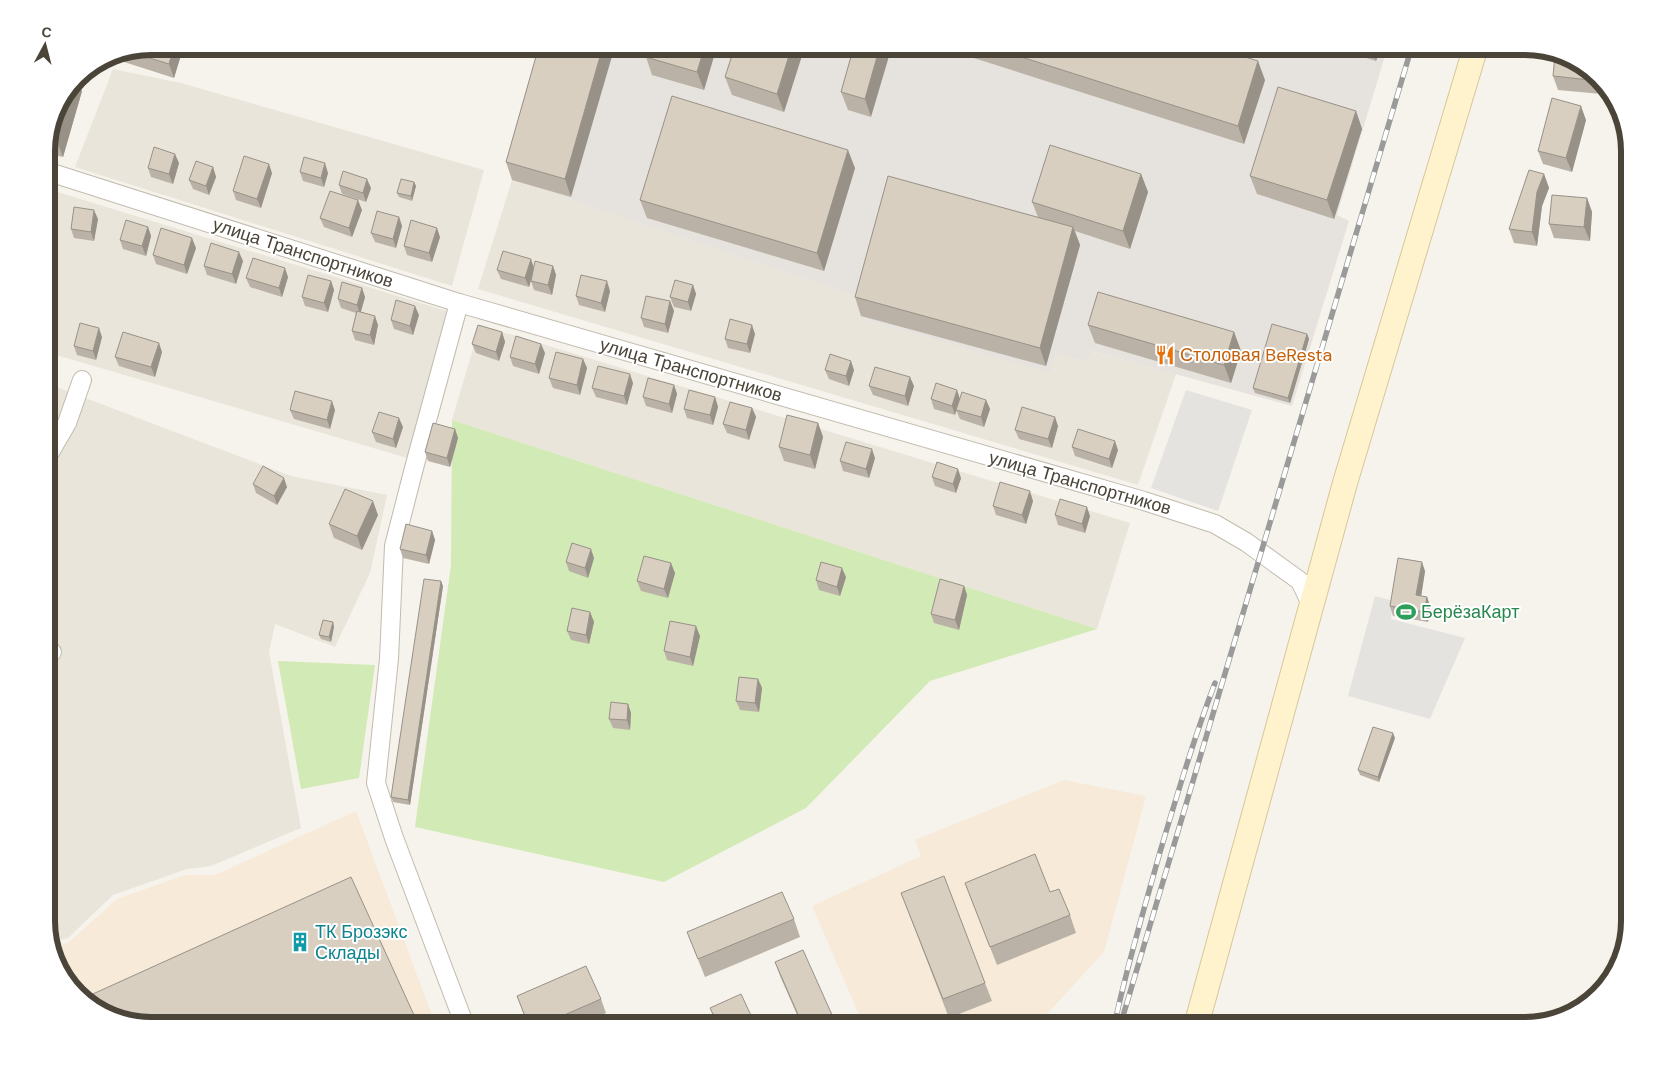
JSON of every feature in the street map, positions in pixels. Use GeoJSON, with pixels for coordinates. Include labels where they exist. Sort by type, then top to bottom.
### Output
{"type":"FeatureCollection","features":[{"type":"Feature","properties":{"kind":"street"},"geometry":{"type":"LineString","coordinates":[[1198,1017],[1345,483],[1473,55]]}},
{"type":"Feature","properties":{"kind":"street","name":"улица Транспортников"},"geometry":{"type":"LineString","coordinates":[[55,174],[459,303],[1144,501],[1215,524],[1246,542],[1300,581],[1311,604]]}},
{"type":"Feature","properties":{"kind":"street"},"geometry":{"type":"LineString","coordinates":[[459,303],[394,546],[389,659],[376,783],[394,838],[462,1017]]}},
{"type":"Feature","properties":{"kind":"street"},"geometry":{"type":"LineString","coordinates":[[55,443],[67,422],[82,380]]}},
{"type":"Feature","properties":{"kind":"shaded area"},"geometry":{"type":"Polygon","coordinates":[[[548,55],[1385,55],[1337,215],[1349,221],[1292,406],[1091,351],[1089,363],[1056,353],[1050,373],[859,318],[864,298],[512,180],[548,55]]]}},
{"type":"Feature","properties":{"kind":"shaded area"},"geometry":{"type":"Polygon","coordinates":[[[113,69],[181,83],[484,170],[452,286],[75,167],[113,69]]]}},
{"type":"Feature","properties":{"kind":"shaded area"},"geometry":{"type":"Polygon","coordinates":[[[512,180],[865,298],[859,318],[1049,372],[1056,353],[1089,363],[1090,351],[1176,374],[1138,485],[478,289],[512,180]]]}},
{"type":"Feature","properties":{"kind":"shaded area"},"geometry":{"type":"Polygon","coordinates":[[[55,191],[450,312],[411,459],[55,355],[55,191]]]}},
{"type":"Feature","properties":{"kind":"shaded area"},"geometry":{"type":"Polygon","coordinates":[[[480,325],[1130,523],[1097,629],[452,420],[480,325]]]}},
{"type":"Feature","properties":{"kind":"shaded area"},"geometry":{"type":"Polygon","coordinates":[[[55,386],[291,476],[387,495],[370,573],[335,647],[275,624],[269,652],[301,828],[211,866],[187,869],[113,895],[68,938],[57,941],[55,927],[55,386]]]}},
{"type":"Feature","properties":{"kind":"shaded area"},"geometry":{"type":"Polygon","coordinates":[[[1186,390],[1252,410],[1218,511],[1151,488],[1186,390]]]}},
{"type":"Feature","properties":{"kind":"shaded area"},"geometry":{"type":"Polygon","coordinates":[[[1375,596],[1393,601],[1391,619],[1465,638],[1430,719],[1348,696],[1375,596]]]}},
{"type":"Feature","properties":{"kind":"shaded area"},"geometry":{"type":"Polygon","coordinates":[[[1064,780],[1146,796],[1104,952],[1044,1017],[860,1017],[812,906],[921,856],[915,840],[1064,780]]]}},
{"type":"Feature","properties":{"kind":"shaded area"},"geometry":{"type":"Polygon","coordinates":[[[356,811],[433,1017],[139,1016],[114,1010],[98,1001],[71,974],[58,946],[69,942],[117,899],[185,875],[215,875],[356,811]]]}},
{"type":"Feature","properties":{"kind":"green space"},"geometry":{"type":"Polygon","coordinates":[[[452,420],[1097,629],[930,681],[806,808],[664,882],[415,827],[451,565],[452,420]]]}},
{"type":"Feature","properties":{"kind":"green space"},"geometry":{"type":"Polygon","coordinates":[[[278,661],[375,665],[359,778],[301,789],[278,661]]]}},
{"type":"Feature","properties":{"kind":"building"},"geometry":{"type":"Polygon","coordinates":[[[172,55],[169,64],[142,56],[172,55]]]}},
{"type":"Feature","properties":{"kind":"building"},"geometry":{"type":"Polygon","coordinates":[[[536,55],[600,55],[565,179],[506,162],[536,55]]]}},
{"type":"Feature","properties":{"kind":"building"},"geometry":{"type":"Polygon","coordinates":[[[647,55],[702,55],[697,72],[646,57],[647,55]]]}},
{"type":"Feature","properties":{"kind":"building"},"geometry":{"type":"Polygon","coordinates":[[[732,55],[789,55],[777,94],[725,77],[732,55]]]}},
{"type":"Feature","properties":{"kind":"building"},"geometry":{"type":"Polygon","coordinates":[[[851,55],[877,55],[865,99],[841,92],[851,55]]]}},
{"type":"Feature","properties":{"kind":"building"},"geometry":{"type":"Polygon","coordinates":[[[1015,55],[1239,55],[1258,61],[1238,126],[1015,55]]]}},
{"type":"Feature","properties":{"kind":"building"},"geometry":{"type":"Polygon","coordinates":[[[1555,60],[1578,71],[1589,80],[1553,76],[1555,60]]]}},
{"type":"Feature","properties":{"kind":"building"},"geometry":{"type":"Polygon","coordinates":[[[1278,87],[1356,111],[1327,200],[1250,176],[1278,87]]]}},
{"type":"Feature","properties":{"kind":"building"},"geometry":{"type":"Polygon","coordinates":[[[672,96],[848,150],[817,253],[640,200],[672,96]]]}},
{"type":"Feature","properties":{"kind":"building"},"geometry":{"type":"Polygon","coordinates":[[[1552,98],[1581,106],[1566,158],[1538,151],[1552,98]]]}},
{"type":"Feature","properties":{"kind":"building"},"geometry":{"type":"Polygon","coordinates":[[[1050,145],[1141,174],[1123,231],[1032,202],[1050,145]]]}},
{"type":"Feature","properties":{"kind":"building"},"geometry":{"type":"Polygon","coordinates":[[[154,147],[175,154],[169,174],[148,168],[154,147]]]}},
{"type":"Feature","properties":{"kind":"building"},"geometry":{"type":"Polygon","coordinates":[[[244,156],[269,164],[257,199],[233,191],[244,156]]]}},
{"type":"Feature","properties":{"kind":"building"},"geometry":{"type":"Polygon","coordinates":[[[304,157],[325,163],[321,178],[300,172],[304,157]]]}},
{"type":"Feature","properties":{"kind":"building"},"geometry":{"type":"Polygon","coordinates":[[[196,161],[213,167],[206,186],[189,180],[196,161]]]}},
{"type":"Feature","properties":{"kind":"building"},"geometry":{"type":"Polygon","coordinates":[[[1529,170],[1544,174],[1537,192],[1532,232],[1509,229],[1529,170]]]}},
{"type":"Feature","properties":{"kind":"building"},"geometry":{"type":"Polygon","coordinates":[[[343,171],[367,179],[363,193],[339,185],[343,171]]]}},
{"type":"Feature","properties":{"kind":"building"},"geometry":{"type":"Polygon","coordinates":[[[888,176],[1073,227],[1040,348],[855,297],[888,176]]]}},
{"type":"Feature","properties":{"kind":"building"},"geometry":{"type":"Polygon","coordinates":[[[401,179],[414,182],[411,196],[397,193],[401,179]]]}},
{"type":"Feature","properties":{"kind":"building"},"geometry":{"type":"Polygon","coordinates":[[[330,191],[358,200],[349,228],[320,218],[330,191]]]}},
{"type":"Feature","properties":{"kind":"building"},"geometry":{"type":"Polygon","coordinates":[[[1552,195],[1587,198],[1584,227],[1549,224],[1552,195]]]}},
{"type":"Feature","properties":{"kind":"building"},"geometry":{"type":"Polygon","coordinates":[[[74,207],[94,210],[91,232],[71,229],[74,207]]]}},
{"type":"Feature","properties":{"kind":"building"},"geometry":{"type":"Polygon","coordinates":[[[377,211],[399,217],[393,239],[371,233],[377,211]]]}},
{"type":"Feature","properties":{"kind":"building"},"geometry":{"type":"Polygon","coordinates":[[[126,220],[148,227],[142,246],[120,240],[126,220]]]}},
{"type":"Feature","properties":{"kind":"building"},"geometry":{"type":"Polygon","coordinates":[[[411,220],[437,228],[429,253],[404,246],[411,220]]]}},
{"type":"Feature","properties":{"kind":"building"},"geometry":{"type":"Polygon","coordinates":[[[161,228],[192,238],[184,265],[153,255],[161,228]]]}},
{"type":"Feature","properties":{"kind":"building"},"geometry":{"type":"Polygon","coordinates":[[[211,243],[239,252],[232,274],[204,266],[211,243]]]}},
{"type":"Feature","properties":{"kind":"building"},"geometry":{"type":"Polygon","coordinates":[[[503,251],[531,259],[525,278],[497,270],[503,251]]]}},
{"type":"Feature","properties":{"kind":"building"},"geometry":{"type":"Polygon","coordinates":[[[253,258],[285,268],[279,288],[246,278],[253,258]]]}},
{"type":"Feature","properties":{"kind":"building"},"geometry":{"type":"Polygon","coordinates":[[[535,261],[553,266],[548,285],[531,281],[535,261]]]}},
{"type":"Feature","properties":{"kind":"building"},"geometry":{"type":"Polygon","coordinates":[[[308,275],[331,281],[324,303],[302,297],[308,275]]]}},
{"type":"Feature","properties":{"kind":"building"},"geometry":{"type":"Polygon","coordinates":[[[581,275],[607,281],[601,303],[576,296],[581,275]]]}},
{"type":"Feature","properties":{"kind":"building"},"geometry":{"type":"Polygon","coordinates":[[[675,280],[693,285],[688,302],[670,297],[675,280]]]}},
{"type":"Feature","properties":{"kind":"building"},"geometry":{"type":"Polygon","coordinates":[[[342,282],[362,288],[357,305],[338,299],[342,282]]]}},
{"type":"Feature","properties":{"kind":"building"},"geometry":{"type":"Polygon","coordinates":[[[1098,292],[1234,332],[1224,365],[1088,325],[1098,292]]]}},
{"type":"Feature","properties":{"kind":"building"},"geometry":{"type":"Polygon","coordinates":[[[646,296],[670,301],[665,324],[641,318],[646,296]]]}},
{"type":"Feature","properties":{"kind":"building"},"geometry":{"type":"Polygon","coordinates":[[[396,300],[415,306],[410,326],[391,320],[396,300]]]}},
{"type":"Feature","properties":{"kind":"building"},"geometry":{"type":"Polygon","coordinates":[[[357,311],[375,316],[370,335],[352,331],[357,311]]]}},
{"type":"Feature","properties":{"kind":"building"},"geometry":{"type":"Polygon","coordinates":[[[730,319],[752,325],[747,344],[725,339],[730,319]]]}},
{"type":"Feature","properties":{"kind":"building"},"geometry":{"type":"Polygon","coordinates":[[[80,323],[99,328],[93,351],[74,346],[80,323]]]}},
{"type":"Feature","properties":{"kind":"building"},"geometry":{"type":"Polygon","coordinates":[[[1272,324],[1307,334],[1288,398],[1253,388],[1272,324]]]}},
{"type":"Feature","properties":{"kind":"building"},"geometry":{"type":"Polygon","coordinates":[[[478,325],[502,332],[496,352],[472,344],[478,325]]]}},
{"type":"Feature","properties":{"kind":"building"},"geometry":{"type":"Polygon","coordinates":[[[123,332],[159,343],[151,367],[115,357],[123,332]]]}},
{"type":"Feature","properties":{"kind":"building"},"geometry":{"type":"Polygon","coordinates":[[[516,336],[541,344],[535,364],[510,357],[516,336]]]}},
{"type":"Feature","properties":{"kind":"building"},"geometry":{"type":"Polygon","coordinates":[[[556,352],[583,359],[577,385],[549,378],[556,352]]]}},
{"type":"Feature","properties":{"kind":"building"},"geometry":{"type":"Polygon","coordinates":[[[830,354],[851,361],[846,376],[825,370],[830,354]]]}},
{"type":"Feature","properties":{"kind":"building"},"geometry":{"type":"Polygon","coordinates":[[[598,366],[630,374],[624,396],[592,388],[598,366]]]}},
{"type":"Feature","properties":{"kind":"building"},"geometry":{"type":"Polygon","coordinates":[[[875,367],[910,377],[905,396],[869,386],[875,367]]]}},
{"type":"Feature","properties":{"kind":"building"},"geometry":{"type":"Polygon","coordinates":[[[648,378],[674,385],[669,404],[643,397],[648,378]]]}},
{"type":"Feature","properties":{"kind":"building"},"geometry":{"type":"Polygon","coordinates":[[[936,383],[957,390],[952,406],[931,399],[936,383]]]}},
{"type":"Feature","properties":{"kind":"building"},"geometry":{"type":"Polygon","coordinates":[[[689,390],[715,397],[710,415],[684,409],[689,390]]]}},
{"type":"Feature","properties":{"kind":"building"},"geometry":{"type":"Polygon","coordinates":[[[295,391],[332,401],[327,420],[290,410],[295,391]]]}},
{"type":"Feature","properties":{"kind":"building"},"geometry":{"type":"Polygon","coordinates":[[[962,392],[986,400],[981,417],[956,410],[962,392]]]}},
{"type":"Feature","properties":{"kind":"building"},"geometry":{"type":"Polygon","coordinates":[[[730,402],[752,408],[746,430],[723,424],[730,402]]]}},
{"type":"Feature","properties":{"kind":"building"},"geometry":{"type":"Polygon","coordinates":[[[1022,407],[1055,417],[1048,439],[1015,430],[1022,407]]]}},
{"type":"Feature","properties":{"kind":"building"},"geometry":{"type":"Polygon","coordinates":[[[379,412],[399,418],[393,439],[372,432],[379,412]]]}},
{"type":"Feature","properties":{"kind":"building"},"geometry":{"type":"Polygon","coordinates":[[[787,415],[818,423],[810,455],[779,447],[787,415]]]}},
{"type":"Feature","properties":{"kind":"building"},"geometry":{"type":"Polygon","coordinates":[[[433,423],[455,429],[447,458],[425,452],[433,423]]]}},
{"type":"Feature","properties":{"kind":"building"},"geometry":{"type":"Polygon","coordinates":[[[1078,429],[1115,441],[1109,459],[1072,447],[1078,429]]]}},
{"type":"Feature","properties":{"kind":"building"},"geometry":{"type":"Polygon","coordinates":[[[846,442],[872,449],[866,469],[840,461],[846,442]]]}},
{"type":"Feature","properties":{"kind":"building"},"geometry":{"type":"Polygon","coordinates":[[[937,462],[958,469],[953,484],[932,477],[937,462]]]}},
{"type":"Feature","properties":{"kind":"building"},"geometry":{"type":"Polygon","coordinates":[[[263,466],[284,478],[274,496],[253,484],[263,466]]]}},
{"type":"Feature","properties":{"kind":"building"},"geometry":{"type":"Polygon","coordinates":[[[1000,482],[1030,491],[1022,515],[993,506],[1000,482]]]}},
{"type":"Feature","properties":{"kind":"building"},"geometry":{"type":"Polygon","coordinates":[[[345,489],[373,501],[357,536],[329,524],[345,489]]]}},
{"type":"Feature","properties":{"kind":"building"},"geometry":{"type":"Polygon","coordinates":[[[1060,499],[1087,507],[1082,524],[1055,515],[1060,499]]]}},
{"type":"Feature","properties":{"kind":"building"},"geometry":{"type":"Polygon","coordinates":[[[406,524],[432,531],[426,555],[400,549],[406,524]]]}},
{"type":"Feature","properties":{"kind":"building"},"geometry":{"type":"Polygon","coordinates":[[[572,543],[591,549],[585,568],[566,562],[572,543]]]}},
{"type":"Feature","properties":{"kind":"building"},"geometry":{"type":"Polygon","coordinates":[[[644,556],[671,563],[664,589],[637,581],[644,556]]]}},
{"type":"Feature","properties":{"kind":"building"},"geometry":{"type":"Polygon","coordinates":[[[1398,558],[1422,562],[1416,595],[1427,597],[1424,612],[1390,606],[1398,558]]]}},
{"type":"Feature","properties":{"kind":"building"},"geometry":{"type":"Polygon","coordinates":[[[821,562],[842,568],[837,587],[816,580],[821,562]]]}},
{"type":"Feature","properties":{"kind":"building"},"geometry":{"type":"Polygon","coordinates":[[[424,579],[441,581],[408,800],[391,797],[424,579]]]}},
{"type":"Feature","properties":{"kind":"building"},"geometry":{"type":"Polygon","coordinates":[[[940,579],[964,586],[955,620],[931,614],[940,579]]]}},
{"type":"Feature","properties":{"kind":"building"},"geometry":{"type":"Polygon","coordinates":[[[572,608],[590,612],[586,635],[567,631],[572,608]]]}},
{"type":"Feature","properties":{"kind":"building"},"geometry":{"type":"Polygon","coordinates":[[[323,620],[333,622],[329,637],[319,635],[323,620]]]}},
{"type":"Feature","properties":{"kind":"building"},"geometry":{"type":"Polygon","coordinates":[[[670,621],[696,626],[690,657],[664,651],[670,621]]]}},
{"type":"Feature","properties":{"kind":"building"},"geometry":{"type":"Polygon","coordinates":[[[739,677],[758,679],[755,703],[736,701],[739,677]]]}},
{"type":"Feature","properties":{"kind":"building"},"geometry":{"type":"Polygon","coordinates":[[[611,702],[628,704],[627,720],[609,719],[611,702]]]}},
{"type":"Feature","properties":{"kind":"building"},"geometry":{"type":"Polygon","coordinates":[[[1373,727],[1393,733],[1378,777],[1358,770],[1373,727]]]}},
{"type":"Feature","properties":{"kind":"building"},"geometry":{"type":"Polygon","coordinates":[[[1035,854],[1050,892],[1059,889],[1070,915],[990,947],[965,883],[1035,854]]]}},
{"type":"Feature","properties":{"kind":"building"},"geometry":{"type":"Polygon","coordinates":[[[944,876],[985,983],[943,999],[901,893],[944,876]]]}},
{"type":"Feature","properties":{"kind":"building","name":"ТК Брозэкс Склады"},"geometry":{"type":"Polygon","coordinates":[[[351,877],[415,1017],[151,1017],[126,1014],[114,1010],[91,995],[351,877]]]}},
{"type":"Feature","properties":{"kind":"building"},"geometry":{"type":"Polygon","coordinates":[[[782,892],[794,919],[698,959],[687,932],[782,892]]]}},
{"type":"Feature","properties":{"kind":"building"},"geometry":{"type":"Polygon","coordinates":[[[803,950],[833,1017],[799,1017],[775,962],[803,950]]]}},
{"type":"Feature","properties":{"kind":"building"},"geometry":{"type":"Polygon","coordinates":[[[586,966],[601,999],[560,1017],[525,1017],[517,996],[586,966]]]}},
{"type":"Feature","properties":{"kind":"building"},"geometry":{"type":"Polygon","coordinates":[[[741,994],[752,1017],[714,1017],[710,1008],[741,994]]]}},
{"type":"Feature","properties":{"kind":"railway"},"geometry":{"type":"LineString","coordinates":[[1123,1017],[1409,55]]}},
{"type":"Feature","properties":{"kind":"railway"},"geometry":{"type":"LineString","coordinates":[[1117,1013],[1179,788],[1215,683]]}},
{"type":"Feature","properties":{"kind":"place","name":"Столовая BeResta"},"geometry":{"type":"Point","coordinates":[1165,355]}},
{"type":"Feature","properties":{"kind":"place","name":"БерёзаКарт"},"geometry":{"type":"Point","coordinates":[1406,612]}},
{"type":"Feature","properties":{"kind":"place","name":"ТК Брозэкс Склады"},"geometry":{"type":"Point","coordinates":[300,942]}}]}
